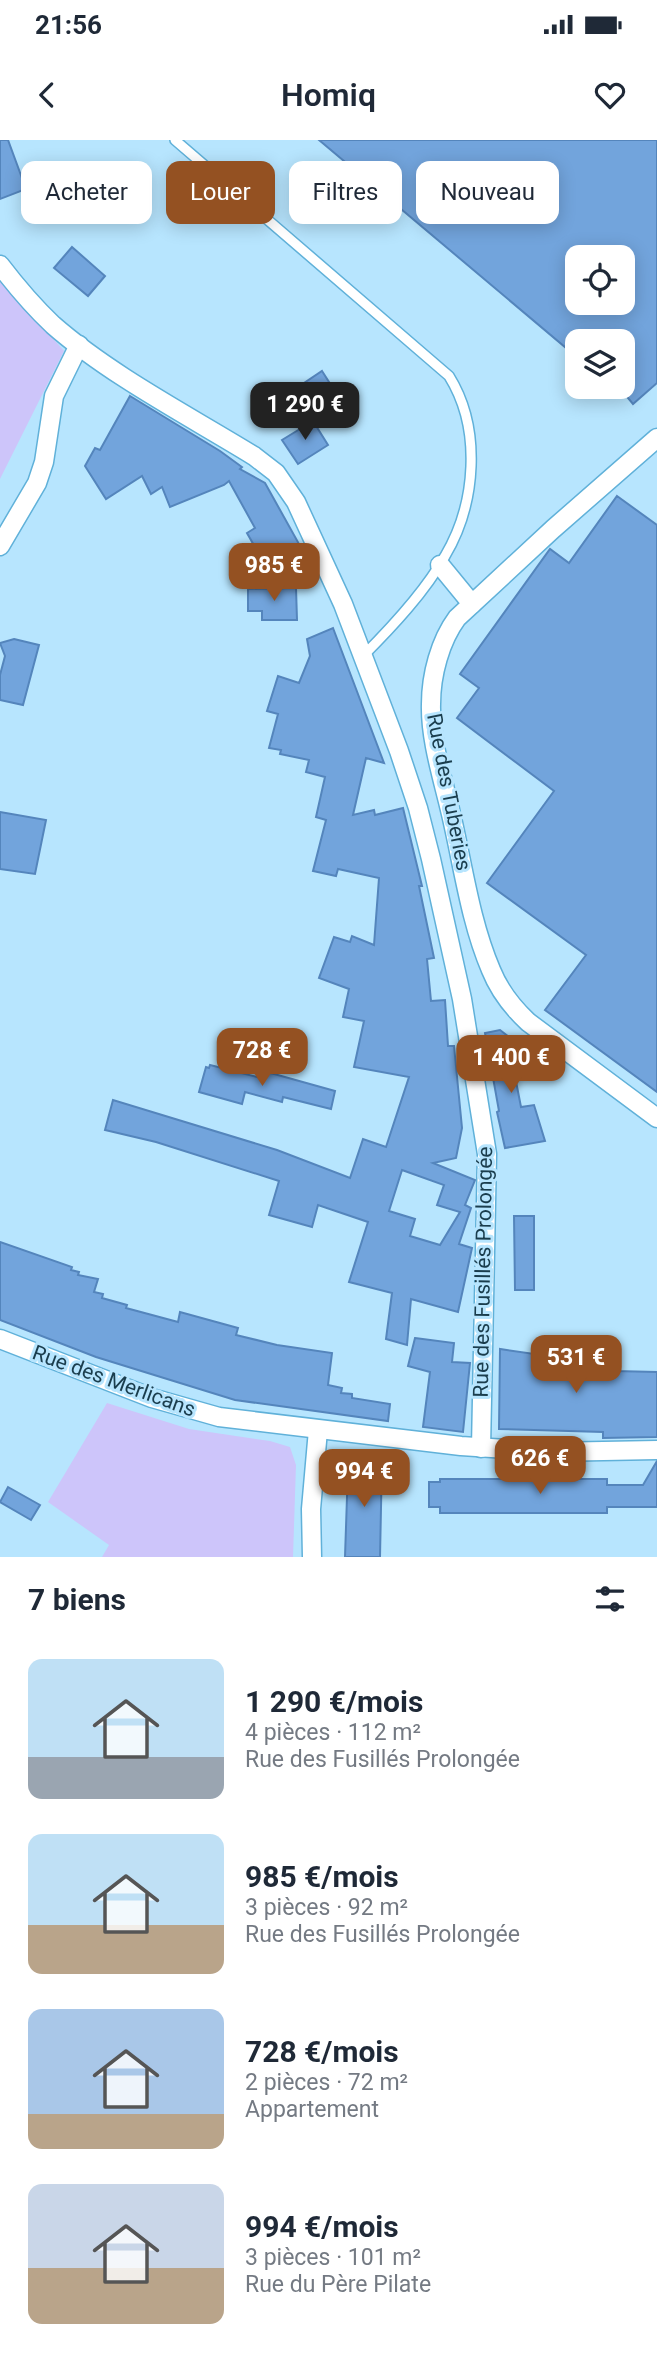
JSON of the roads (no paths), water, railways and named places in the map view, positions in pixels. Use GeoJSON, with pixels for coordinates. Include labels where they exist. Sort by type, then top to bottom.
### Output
{"type":"FeatureCollection","features":[{"type":"Feature","properties":{"kind":"street","name":"Rue des Fusillés Prolongée"},"geometry":{"type":"LineString","coordinates":[[0,265],[51,323],[79,345],[110,368],[254,456],[276,473],[303,515],[343,604],[407,777],[425,837],[462,999],[486,1140],[488,1194],[481,1448]]}},
{"type":"Feature","properties":{"kind":"street"},"geometry":{"type":"LineString","coordinates":[[0,546],[37,483],[44,462],[54,396],[79,345]]}},
{"type":"Feature","properties":{"kind":"street","name":"Rue des Tuberies"},"geometry":{"type":"LineString","coordinates":[[657,438],[552,529],[451,625],[433,680],[431,714],[461,859],[485,956],[505,995],[528,1022],[657,1118]]}},
{"type":"Feature","properties":{"kind":"street"},"geometry":{"type":"LineString","coordinates":[[440,565],[472,604]]}},
{"type":"Feature","properties":{"kind":"street","name":"Rue des Merlicans"},"geometry":{"type":"LineString","coordinates":[[0,1339],[178,1407],[219,1417],[481,1448],[550,1452],[657,1450]]}},
{"type":"Feature","properties":{"kind":"street"},"geometry":{"type":"LineString","coordinates":[[312,1557],[311,1510],[318,1430]]}},
{"type":"Feature","properties":{"kind":"lane"},"geometry":{"type":"LineString","coordinates":[[176,140],[449,376],[454,385],[466,419],[470,450],[470,479],[455,535],[440,565],[391,628],[363,656]]}}]}
